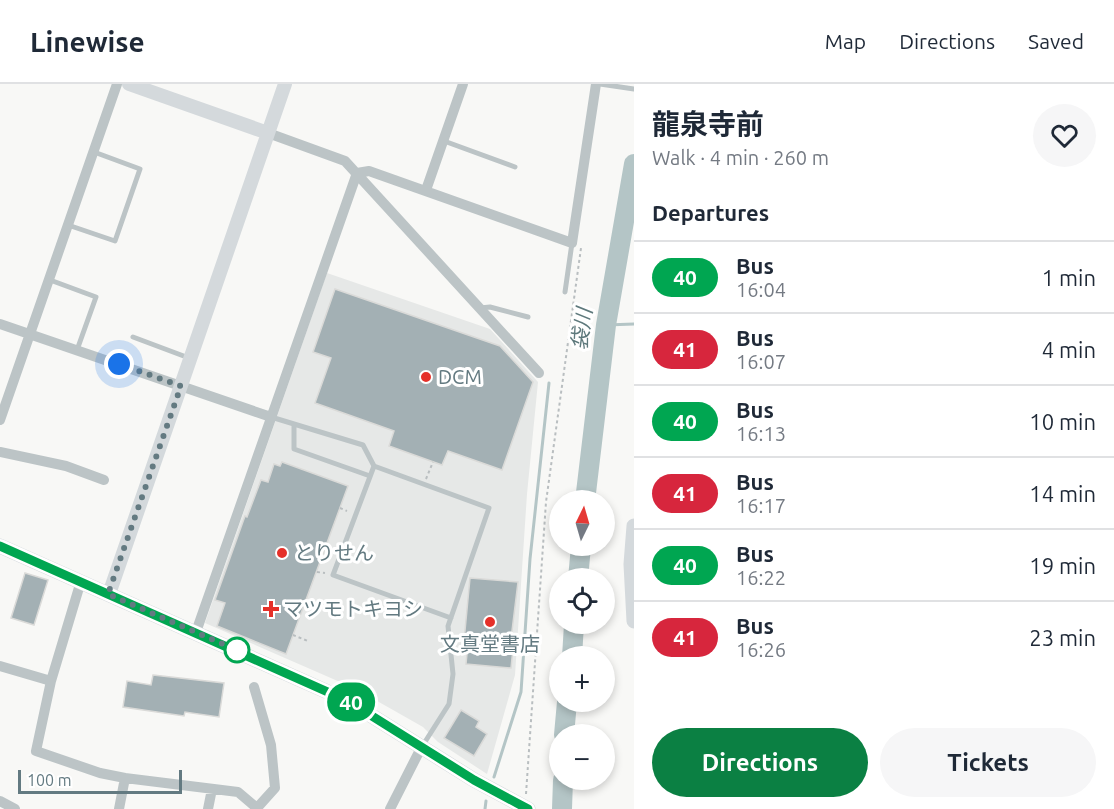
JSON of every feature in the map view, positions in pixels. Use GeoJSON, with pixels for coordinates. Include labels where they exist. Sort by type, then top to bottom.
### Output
{"type":"FeatureCollection","features":[{"type":"Feature","properties":{"kind":"main road"},"geometry":{"type":"LineString","coordinates":[[634,526],[631,564],[634,621]]}},
{"type":"Feature","properties":{"kind":"main road"},"geometry":{"type":"LineString","coordinates":[[0,546],[348,701],[474,780],[528,809]]}},
{"type":"Feature","properties":{"kind":"street"},"geometry":{"type":"LineString","coordinates":[[0,420],[117,84]]}},
{"type":"Feature","properties":{"kind":"street"},"geometry":{"type":"LineString","coordinates":[[129,84],[336,157],[357,173],[539,373]]}},
{"type":"Feature","properties":{"kind":"street"},"geometry":{"type":"LineString","coordinates":[[108,594],[285,84]]}},
{"type":"Feature","properties":{"kind":"street"},"geometry":{"type":"LineString","coordinates":[[426,190],[463,84]]}},
{"type":"Feature","properties":{"kind":"street"},"geometry":{"type":"LineString","coordinates":[[357,173],[369,171],[577,242],[598,84]]}},
{"type":"Feature","properties":{"kind":"street"},"geometry":{"type":"LineString","coordinates":[[196,632],[357,173]]}},
{"type":"Feature","properties":{"kind":"street"},"geometry":{"type":"LineString","coordinates":[[0,324],[271,417]]}},
{"type":"Feature","properties":{"kind":"street"},"geometry":{"type":"LineString","coordinates":[[0,452],[66,466],[104,480]]}},
{"type":"Feature","properties":{"kind":"street"},"geometry":{"type":"LineString","coordinates":[[81,581],[51,681],[36,751],[100,773],[238,792],[257,809],[275,788],[271,745],[254,687]]}},
{"type":"Feature","properties":{"kind":"street"},"geometry":{"type":"LineString","coordinates":[[0,666],[51,681]]}},
{"type":"Feature","properties":{"kind":"street"},"geometry":{"type":"LineString","coordinates":[[390,809],[422,746]]}},
{"type":"Feature","properties":{"kind":"street"},"geometry":{"type":"LineString","coordinates":[[119,809],[125,778]]}},
{"type":"Feature","properties":{"kind":"street"},"geometry":{"type":"LineString","coordinates":[[208,809],[212,789]]}},
{"type":"Feature","properties":{"kind":"street"},"geometry":{"type":"LineString","coordinates":[[0,801],[15,809]]}},
{"type":"Feature","properties":{"kind":"lane"},"geometry":{"type":"LineString","coordinates":[[598,84],[634,89]]}},
{"type":"Feature","properties":{"kind":"lane"},"geometry":{"type":"LineString","coordinates":[[444,141],[515,167]]}},
{"type":"Feature","properties":{"kind":"lane"},"geometry":{"type":"LineString","coordinates":[[68,225],[115,241],[119,231],[140,169],[94,152]]}},
{"type":"Feature","properties":{"kind":"lane"},"geometry":{"type":"LineString","coordinates":[[565,292],[577,242]]}},
{"type":"Feature","properties":{"kind":"lane"},"geometry":{"type":"LineString","coordinates":[[50,280],[96,297],[77,350]]}},
{"type":"Feature","properties":{"kind":"lane"},"geometry":{"type":"LineString","coordinates":[[480,308],[490,307],[528,317]]}},
{"type":"Feature","properties":{"kind":"lane"},"geometry":{"type":"LineString","coordinates":[[133,337],[191,358]]}},
{"type":"Feature","properties":{"kind":"lane"},"geometry":{"type":"LineString","coordinates":[[271,417],[294,425],[308,426],[363,445],[374,466],[489,508],[448,626],[453,674],[452,693],[442,718],[422,746]]}},
{"type":"Feature","properties":{"kind":"lane"},"geometry":{"type":"LineString","coordinates":[[294,425],[294,449],[370,476]]}},
{"type":"Feature","properties":{"kind":"lane"},"geometry":{"type":"LineString","coordinates":[[374,466],[333,575],[450,618]]}},
{"type":"Feature","properties":{"kind":"path"},"geometry":{"type":"LineString","coordinates":[[526,792],[546,502],[577,242]]}},
{"type":"Feature","properties":{"kind":"path"},"geometry":{"type":"LineString","coordinates":[[424,485],[433,462]]}},
{"type":"Feature","properties":{"kind":"path"},"geometry":{"type":"LineString","coordinates":[[293,635],[308,641]]}},
{"type":"Feature","properties":{"kind":"shaded area"},"geometry":{"type":"Polygon","coordinates":[[[327,273],[490,329],[538,382],[527,494],[515,675],[487,774],[438,742],[423,727],[356,689],[205,623],[327,273]]]}},
{"type":"Feature","properties":{"kind":"building","name":"DCM"},"geometry":{"type":"Polygon","coordinates":[[[335,289],[500,346],[533,382],[502,470],[448,451],[442,465],[389,446],[394,431],[315,403],[331,358],[313,352],[335,289]]]}},
{"type":"Feature","properties":{"kind":"building"},"geometry":{"type":"Polygon","coordinates":[[[282,462],[348,486],[286,654],[217,626],[225,603],[215,600],[245,516],[247,517],[261,480],[268,482],[274,464],[280,466],[282,462]]]}},
{"type":"Feature","properties":{"kind":"building"},"geometry":{"type":"Polygon","coordinates":[[[25,573],[48,580],[34,625],[11,618],[25,573]]]}},
{"type":"Feature","properties":{"kind":"building"},"geometry":{"type":"Polygon","coordinates":[[[470,578],[518,582],[511,639],[514,639],[511,668],[466,664],[468,643],[464,641],[470,578]]]}},
{"type":"Feature","properties":{"kind":"building"},"geometry":{"type":"Polygon","coordinates":[[[153,675],[224,683],[219,717],[185,712],[184,716],[123,707],[127,681],[151,685],[153,675]]]}},
{"type":"Feature","properties":{"kind":"building"},"geometry":{"type":"Polygon","coordinates":[[[461,710],[479,721],[476,727],[487,734],[474,756],[444,738],[461,710]]]}},
{"type":"Feature","properties":{"kind":"waterway","name":"袋川"},"geometry":{"type":"LineString","coordinates":[[586,490],[606,325],[634,164]]}},
{"type":"Feature","properties":{"kind":"waterway"},"geometry":{"type":"LineString","coordinates":[[606,325],[634,324]]}},
{"type":"Feature","properties":{"kind":"waterway"},"geometry":{"type":"LineString","coordinates":[[494,777],[521,692],[530,559],[549,383]]}},
{"type":"Feature","properties":{"kind":"waterway","name":"袋川"},"geometry":{"type":"LineString","coordinates":[[579,568],[580,556]]}},
{"type":"Feature","properties":{"kind":"waterway","name":"袋川"},"geometry":{"type":"LineString","coordinates":[[573,634],[573,646]]}},
{"type":"Feature","properties":{"kind":"waterway","name":"袋川"},"geometry":{"type":"LineString","coordinates":[[565,724],[566,712]]}},
{"type":"Feature","properties":{"kind":"waterway","name":"袋川"},"geometry":{"type":"LineString","coordinates":[[562,809],[563,790]]}},
{"type":"Feature","properties":{"kind":"waterway"},"geometry":{"type":"LineString","coordinates":[[485,809],[486,801]]}},
{"type":"Feature","properties":{"kind":"bus line","name":"40"},"geometry":{"type":"LineString","coordinates":[[0,546],[348,701],[377,717],[474,780],[528,809]]}},
{"type":"Feature","properties":{"kind":"place","name":"DCM"},"geometry":{"type":"Point","coordinates":[426,377]}},
{"type":"Feature","properties":{"kind":"place","name":"とりせん"},"geometry":{"type":"Point","coordinates":[282,553]}},
{"type":"Feature","properties":{"kind":"place","name":"マツモトキヨシ"},"geometry":{"type":"Point","coordinates":[271,609]}},
{"type":"Feature","properties":{"kind":"place","name":"文真堂書店"},"geometry":{"type":"Point","coordinates":[490,622]}},
{"type":"Feature","properties":{"kind":"route"},"geometry":{"type":"LineString","coordinates":[[119,364],[181,386],[108,594],[239,651],[237,650]]}}]}
